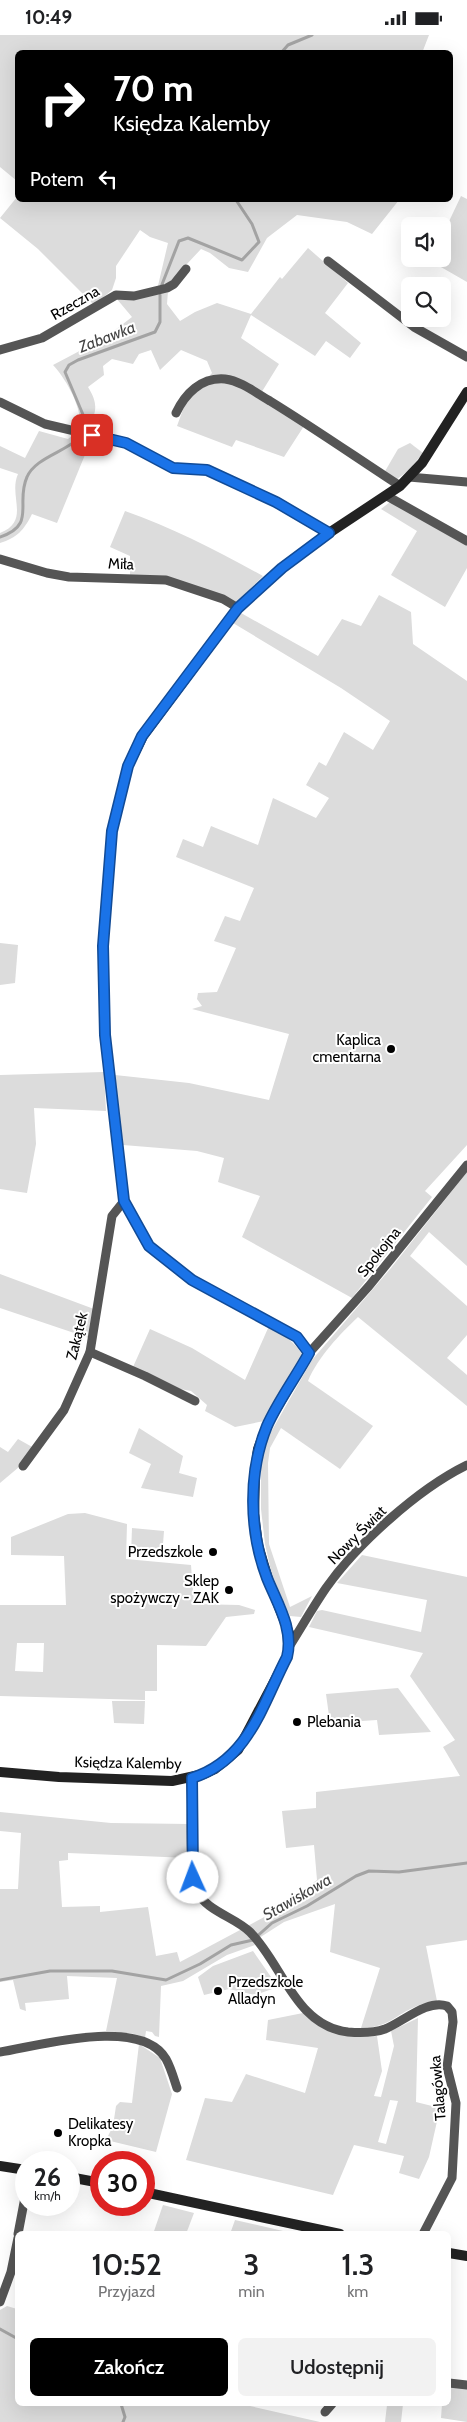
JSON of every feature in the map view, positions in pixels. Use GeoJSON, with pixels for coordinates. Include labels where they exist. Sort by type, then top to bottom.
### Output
{"type":"FeatureCollection","features":[{"type":"Feature","properties":{"kind":"street"},"geometry":{"type":"LineString","coordinates":[[328,261],[414,327],[467,357]]}},
{"type":"Feature","properties":{"kind":"street","name":"Rzeczna"},"geometry":{"type":"LineString","coordinates":[[0,350],[42,338],[116,295],[134,296],[154,293],[168,288],[174,284],[186,269]]}},
{"type":"Feature","properties":{"kind":"street"},"geometry":{"type":"LineString","coordinates":[[176,413],[183,398],[196,387],[212,381],[232,381],[286,411],[400,486]]}},
{"type":"Feature","properties":{"kind":"street"},"geometry":{"type":"LineString","coordinates":[[289,1647],[289,1633],[268,1579],[258,1545],[254,1514],[254,1472],[258,1449],[268,1423],[309,1353],[297,1337],[192,1280],[149,1246],[124,1201],[105,1035],[103,946],[112,831],[128,766],[142,736],[238,608],[282,568],[329,533],[400,486],[435,444],[467,392]]}},
{"type":"Feature","properties":{"kind":"street"},"geometry":{"type":"LineString","coordinates":[[0,402],[45,424],[126,443],[173,468],[207,470],[276,502],[329,533]]}},
{"type":"Feature","properties":{"kind":"street"},"geometry":{"type":"LineString","coordinates":[[409,477],[467,482]]}},
{"type":"Feature","properties":{"kind":"street"},"geometry":{"type":"LineString","coordinates":[[387,496],[467,541]]}},
{"type":"Feature","properties":{"kind":"street","name":"Miła"},"geometry":{"type":"LineString","coordinates":[[0,559],[47,573],[68,577],[166,580],[223,599],[238,608]]}},
{"type":"Feature","properties":{"kind":"street","name":"Spokojna"},"geometry":{"type":"LineString","coordinates":[[309,1353],[369,1286],[467,1165]]}},
{"type":"Feature","properties":{"kind":"street","name":"Zakątek"},"geometry":{"type":"LineString","coordinates":[[23,1465],[64,1410],[90,1353],[112,1216],[124,1201]]}},
{"type":"Feature","properties":{"kind":"street"},"geometry":{"type":"LineString","coordinates":[[90,1353],[145,1376],[195,1401]]}},
{"type":"Feature","properties":{"kind":"street","name":"Nowy Świat"},"geometry":{"type":"LineString","coordinates":[[289,1647],[325,1589],[354,1555],[416,1497],[436,1482],[467,1465]]}},
{"type":"Feature","properties":{"kind":"street","name":"Księdza Kalemby"},"geometry":{"type":"LineString","coordinates":[[0,1772],[172,1781],[192,1778],[215,1769],[238,1750],[287,1657],[289,1647]]}},
{"type":"Feature","properties":{"kind":"street","name":"Talagówka"},"geometry":{"type":"LineString","coordinates":[[192,1778],[192,1869],[197,1892],[212,1906],[251,1933],[296,1999],[316,2018],[333,2029],[346,2032],[373,2032],[395,2025],[434,2005],[443,2005],[451,2010],[453,2021],[446,2061],[456,2103],[452,2178],[425,2231]]}},
{"type":"Feature","properties":{"kind":"street"},"geometry":{"type":"LineString","coordinates":[[0,2053],[95,2035],[138,2040],[150,2045],[166,2059],[177,2088]]}},
{"type":"Feature","properties":{"kind":"street"},"geometry":{"type":"LineString","coordinates":[[0,2166],[15,2168]]}},
{"type":"Feature","properties":{"kind":"street"},"geometry":{"type":"LineString","coordinates":[[155,2194],[326,2231]]}},
{"type":"Feature","properties":{"kind":"street"},"geometry":{"type":"LineString","coordinates":[[19,2231],[21,2216]]}},
{"type":"Feature","properties":{"kind":"street"},"geometry":{"type":"LineString","coordinates":[[451,2253],[467,2256]]}},
{"type":"Feature","properties":{"kind":"street"},"geometry":{"type":"LineString","coordinates":[[0,2301],[14,2274]]}},
{"type":"Feature","properties":{"kind":"street"},"geometry":{"type":"LineString","coordinates":[[451,2383],[467,2385]]}},
{"type":"Feature","properties":{"kind":"street"},"geometry":{"type":"LineString","coordinates":[[325,2412],[330,2406]]}},
{"type":"Feature","properties":{"kind":"shaded area"},"geometry":{"type":"Polygon","coordinates":[[[0,35],[429,35],[423,50],[15,50],[15,179],[0,167],[0,35]]]}},
{"type":"Feature","properties":{"kind":"shaded area"},"geometry":{"type":"Polygon","coordinates":[[[461,196],[467,199],[467,282],[441,267],[451,267],[451,217],[461,196]]]}},
{"type":"Feature","properties":{"kind":"shaded area"},"geometry":{"type":"Polygon","coordinates":[[[15,199],[15,202],[397,202],[372,234],[347,222],[297,215],[267,238],[248,272],[229,268],[210,253],[201,249],[172,280],[157,290],[168,243],[150,237],[140,230],[116,266],[116,278],[112,290],[94,305],[38,249],[0,218],[15,199]]]}},
{"type":"Feature","properties":{"kind":"shaded area"},"geometry":{"type":"Polygon","coordinates":[[[308,248],[348,283],[325,313],[361,343],[350,358],[326,341],[315,356],[251,315],[241,338],[279,364],[258,398],[304,426],[284,457],[236,440],[232,447],[177,426],[185,404],[212,373],[207,361],[181,350],[160,370],[151,350],[139,354],[133,364],[112,359],[103,366],[104,375],[88,387],[95,402],[95,412],[89,427],[80,420],[71,391],[53,365],[106,337],[132,317],[116,298],[138,299],[168,291],[167,304],[180,321],[195,312],[217,303],[251,314],[280,277],[282,279],[308,248]]]}},
{"type":"Feature","properties":{"kind":"shaded area"},"geometry":{"type":"Polygon","coordinates":[[[39,431],[68,439],[73,435],[89,445],[57,523],[32,514],[19,533],[11,539],[0,543],[0,533],[9,528],[17,515],[15,491],[18,474],[0,468],[0,446],[25,458],[39,431]]]}},
{"type":"Feature","properties":{"kind":"shaded area"},"geometry":{"type":"Polygon","coordinates":[[[410,443],[423,453],[409,470],[396,480],[384,473],[398,449],[410,443]]]}},
{"type":"Feature","properties":{"kind":"shaded area"},"geometry":{"type":"Polygon","coordinates":[[[390,502],[467,545],[467,568],[445,607],[391,575],[417,531],[381,509],[390,502]]]}},
{"type":"Feature","properties":{"kind":"shaded area"},"geometry":{"type":"Polygon","coordinates":[[[125,511],[195,541],[263,576],[234,603],[130,575],[130,556],[110,547],[125,511]]]}},
{"type":"Feature","properties":{"kind":"shaded area"},"geometry":{"type":"Polygon","coordinates":[[[379,595],[411,612],[413,644],[467,681],[467,1145],[425,1191],[432,1197],[352,1298],[242,1237],[260,1196],[218,1182],[224,1158],[197,1151],[123,1145],[115,1075],[189,1083],[269,1100],[289,1034],[192,1009],[202,1006],[197,999],[198,993],[217,992],[236,948],[214,941],[225,916],[240,921],[254,888],[176,857],[183,839],[203,847],[211,826],[258,845],[273,798],[316,818],[329,798],[306,785],[319,762],[326,766],[344,732],[373,750],[390,721],[341,688],[233,623],[241,613],[318,656],[342,619],[361,626],[379,595]]]}},
{"type":"Feature","properties":{"kind":"shaded area"},"geometry":{"type":"Polygon","coordinates":[[[0,943],[18,945],[15,983],[0,985],[0,943]]]}},
{"type":"Feature","properties":{"kind":"shaded area"},"geometry":{"type":"Polygon","coordinates":[[[104,1072],[106,1111],[34,1108],[36,1144],[27,1193],[0,1189],[0,1075],[104,1072]]]}},
{"type":"Feature","properties":{"kind":"shaded area"},"geometry":{"type":"Polygon","coordinates":[[[467,1172],[467,1266],[429,1232],[410,1256],[467,1306],[467,1335],[447,1358],[467,1375],[467,1406],[358,1317],[330,1346],[308,1381],[373,1426],[340,1469],[281,1428],[270,1448],[268,1463],[269,1544],[290,1607],[312,1596],[301,1617],[290,1616],[272,1575],[265,1544],[261,1509],[261,1467],[267,1439],[312,1360],[391,1268],[467,1172]]]}},
{"type":"Feature","properties":{"kind":"shaded area"},"geometry":{"type":"Polygon","coordinates":[[[0,1274],[94,1309],[89,1338],[0,1308],[0,1274]]]}},
{"type":"Feature","properties":{"kind":"shaded area"},"geometry":{"type":"Polygon","coordinates":[[[269,1326],[288,1339],[303,1356],[264,1421],[235,1427],[205,1411],[207,1405],[191,1391],[180,1389],[133,1367],[150,1329],[192,1348],[245,1380],[269,1326]]]}},
{"type":"Feature","properties":{"kind":"shaded area"},"geometry":{"type":"Polygon","coordinates":[[[139,1428],[183,1456],[179,1473],[197,1478],[193,1497],[141,1488],[151,1464],[129,1453],[139,1428]]]}},
{"type":"Feature","properties":{"kind":"shaded area"},"geometry":{"type":"Polygon","coordinates":[[[18,1439],[34,1448],[19,1467],[0,1483],[0,1447],[8,1452],[18,1439]]]}},
{"type":"Feature","properties":{"kind":"shaded area"},"geometry":{"type":"Polygon","coordinates":[[[85,1513],[127,1524],[126,1559],[191,1565],[194,1604],[239,1605],[255,1610],[254,1614],[226,1617],[206,1646],[157,1645],[157,1691],[145,1691],[145,1700],[0,1696],[0,1605],[66,1605],[64,1556],[11,1555],[11,1537],[68,1514],[85,1513]],[[17,1643],[15,1671],[43,1672],[44,1643],[17,1643]]]}},
{"type":"Feature","properties":{"kind":"shaded area"},"geometry":{"type":"Polygon","coordinates":[[[132,1528],[164,1531],[162,1557],[131,1555],[132,1528]]]}},
{"type":"Feature","properties":{"kind":"shaded area"},"geometry":{"type":"Polygon","coordinates":[[[362,1555],[467,1577],[467,1940],[426,1946],[437,2001],[419,2005],[378,2026],[361,2028],[380,1968],[330,1952],[335,1904],[284,1922],[253,1942],[255,1945],[227,1955],[183,1981],[161,1986],[159,2037],[155,2036],[152,2032],[146,2031],[145,2038],[135,2034],[106,2031],[117,1978],[67,1976],[69,1999],[25,2003],[26,2011],[20,2009],[13,1980],[0,1982],[0,1889],[18,1889],[21,1833],[0,1831],[0,1812],[111,1823],[190,1824],[189,1858],[68,1853],[68,1860],[59,1861],[62,1907],[100,1906],[100,1912],[148,1907],[156,1956],[177,1952],[180,1962],[268,1915],[317,1880],[314,1845],[286,1848],[282,1811],[316,1808],[316,1792],[460,1776],[443,1747],[455,1740],[410,1676],[423,1653],[309,1627],[317,1611],[322,1610],[421,1632],[427,1600],[337,1583],[362,1555]]]}},
{"type":"Feature","properties":{"kind":"shaded area"},"geometry":{"type":"Polygon","coordinates":[[[398,1688],[431,1732],[379,1735],[377,1720],[330,1723],[326,1694],[398,1688]]]}},
{"type":"Feature","properties":{"kind":"shaded area"},"geometry":{"type":"Polygon","coordinates":[[[112,1701],[145,1701],[144,1724],[114,1723],[112,1701]]]}},
{"type":"Feature","properties":{"kind":"shaded area"},"geometry":{"type":"Polygon","coordinates":[[[253,1951],[278,1987],[255,1995],[229,1989],[204,1995],[198,1977],[213,1966],[253,1951]]]}},
{"type":"Feature","properties":{"kind":"shaded area"},"geometry":{"type":"Polygon","coordinates":[[[303,2013],[337,2033],[365,2037],[377,2036],[382,2071],[374,2096],[381,2097],[394,2046],[391,2031],[418,2018],[416,2102],[440,2108],[429,2157],[419,2179],[399,2173],[404,2156],[354,2145],[333,2195],[186,2160],[205,2098],[232,2102],[246,2074],[305,2093],[318,2048],[266,2040],[268,2020],[303,2013]],[[390,2100],[378,2142],[386,2144],[398,2101],[390,2100]]]}},
{"type":"Feature","properties":{"kind":"shaded area"},"geometry":{"type":"Polygon","coordinates":[[[139,2044],[160,2058],[172,2094],[156,2152],[106,2140],[113,2126],[116,2106],[120,2102],[132,2103],[139,2044]]]}},
{"type":"Feature","properties":{"kind":"shaded area"},"geometry":{"type":"Polygon","coordinates":[[[163,2205],[194,2213],[187,2231],[154,2231],[163,2205]]]}},
{"type":"Feature","properties":{"kind":"shaded area"},"geometry":{"type":"Polygon","coordinates":[[[235,2220],[283,2231],[231,2231],[235,2220]]]}},
{"type":"Feature","properties":{"kind":"shaded area"},"geometry":{"type":"Polygon","coordinates":[[[7,2306],[15,2308],[15,2406],[250,2406],[320,2422],[0,2422],[0,2310],[7,2306]]]}},
{"type":"Feature","properties":{"kind":"shaded area"},"geometry":{"type":"Polygon","coordinates":[[[451,2386],[467,2389],[467,2422],[441,2418],[442,2406],[451,2406],[451,2386]]]}},
{"type":"Feature","properties":{"kind":"shaded area"},"geometry":{"type":"Polygon","coordinates":[[[387,2406],[403,2406],[401,2422],[385,2422],[387,2406]]]}},
{"type":"Feature","properties":{"kind":"waterway","name":"Zabawka"},"geometry":{"type":"LineString","coordinates":[[284,50],[288,45],[312,35]]}},
{"type":"Feature","properties":{"kind":"waterway","name":"Zabawka"},"geometry":{"type":"LineString","coordinates":[[161,287],[179,241],[188,238],[242,260],[259,242],[252,224],[237,202]]}},
{"type":"Feature","properties":{"kind":"waterway","name":"Zabawka"},"geometry":{"type":"LineString","coordinates":[[81,429],[84,417],[65,372],[69,365],[155,332],[160,322],[160,295]]}},
{"type":"Feature","properties":{"kind":"waterway","name":"Zabawka"},"geometry":{"type":"LineString","coordinates":[[0,537],[11,532],[22,520],[24,487],[31,470],[43,460],[79,438]]}},
{"type":"Feature","properties":{"kind":"waterway","name":"Stawiskowa"},"geometry":{"type":"LineString","coordinates":[[0,1980],[50,1971],[112,1971],[166,1980],[200,1964],[231,1945],[253,1940],[272,1923],[307,1906],[356,1876],[369,1871],[399,1872],[467,1863]]}},
{"type":"Feature","properties":{"kind":"waterway","name":"Zabawka"},"geometry":{"type":"LineString","coordinates":[[0,2329],[15,2337]]}},
{"type":"Feature","properties":{"kind":"waterway","name":"Zabawka"},"geometry":{"type":"LineString","coordinates":[[122,2406],[125,2417],[123,2422]]}},
{"type":"Feature","properties":{"kind":"place","name":"Kaplica cmentarna"},"geometry":{"type":"Point","coordinates":[391,1049]}},
{"type":"Feature","properties":{"kind":"place","name":"Przedszkole"},"geometry":{"type":"Point","coordinates":[213,1552]}},
{"type":"Feature","properties":{"kind":"place","name":"Sklep spożywczy - ZAK"},"geometry":{"type":"Point","coordinates":[229,1590]}},
{"type":"Feature","properties":{"kind":"place","name":"Plebania"},"geometry":{"type":"Point","coordinates":[297,1722]}},
{"type":"Feature","properties":{"kind":"place","name":"Przedszkole Alladyn"},"geometry":{"type":"Point","coordinates":[218,1991]}},
{"type":"Feature","properties":{"kind":"place","name":"Delikatesy Kropka"},"geometry":{"type":"Point","coordinates":[58,2133]}},
{"type":"Feature","properties":{"kind":"route"},"geometry":{"type":"LineString","coordinates":[[92,435],[126,443],[173,468],[207,470],[276,502],[329,533],[282,568],[238,608],[142,736],[128,766],[120,791],[112,831],[107,879],[103,946],[105,1035],[124,1201],[149,1246],[192,1280],[297,1337],[309,1353],[268,1423],[258,1449],[254,1472],[254,1514],[258,1545],[264,1568],[289,1633],[287,1657],[245,1740],[238,1750],[215,1769],[192,1778],[193,1878]]}}]}
